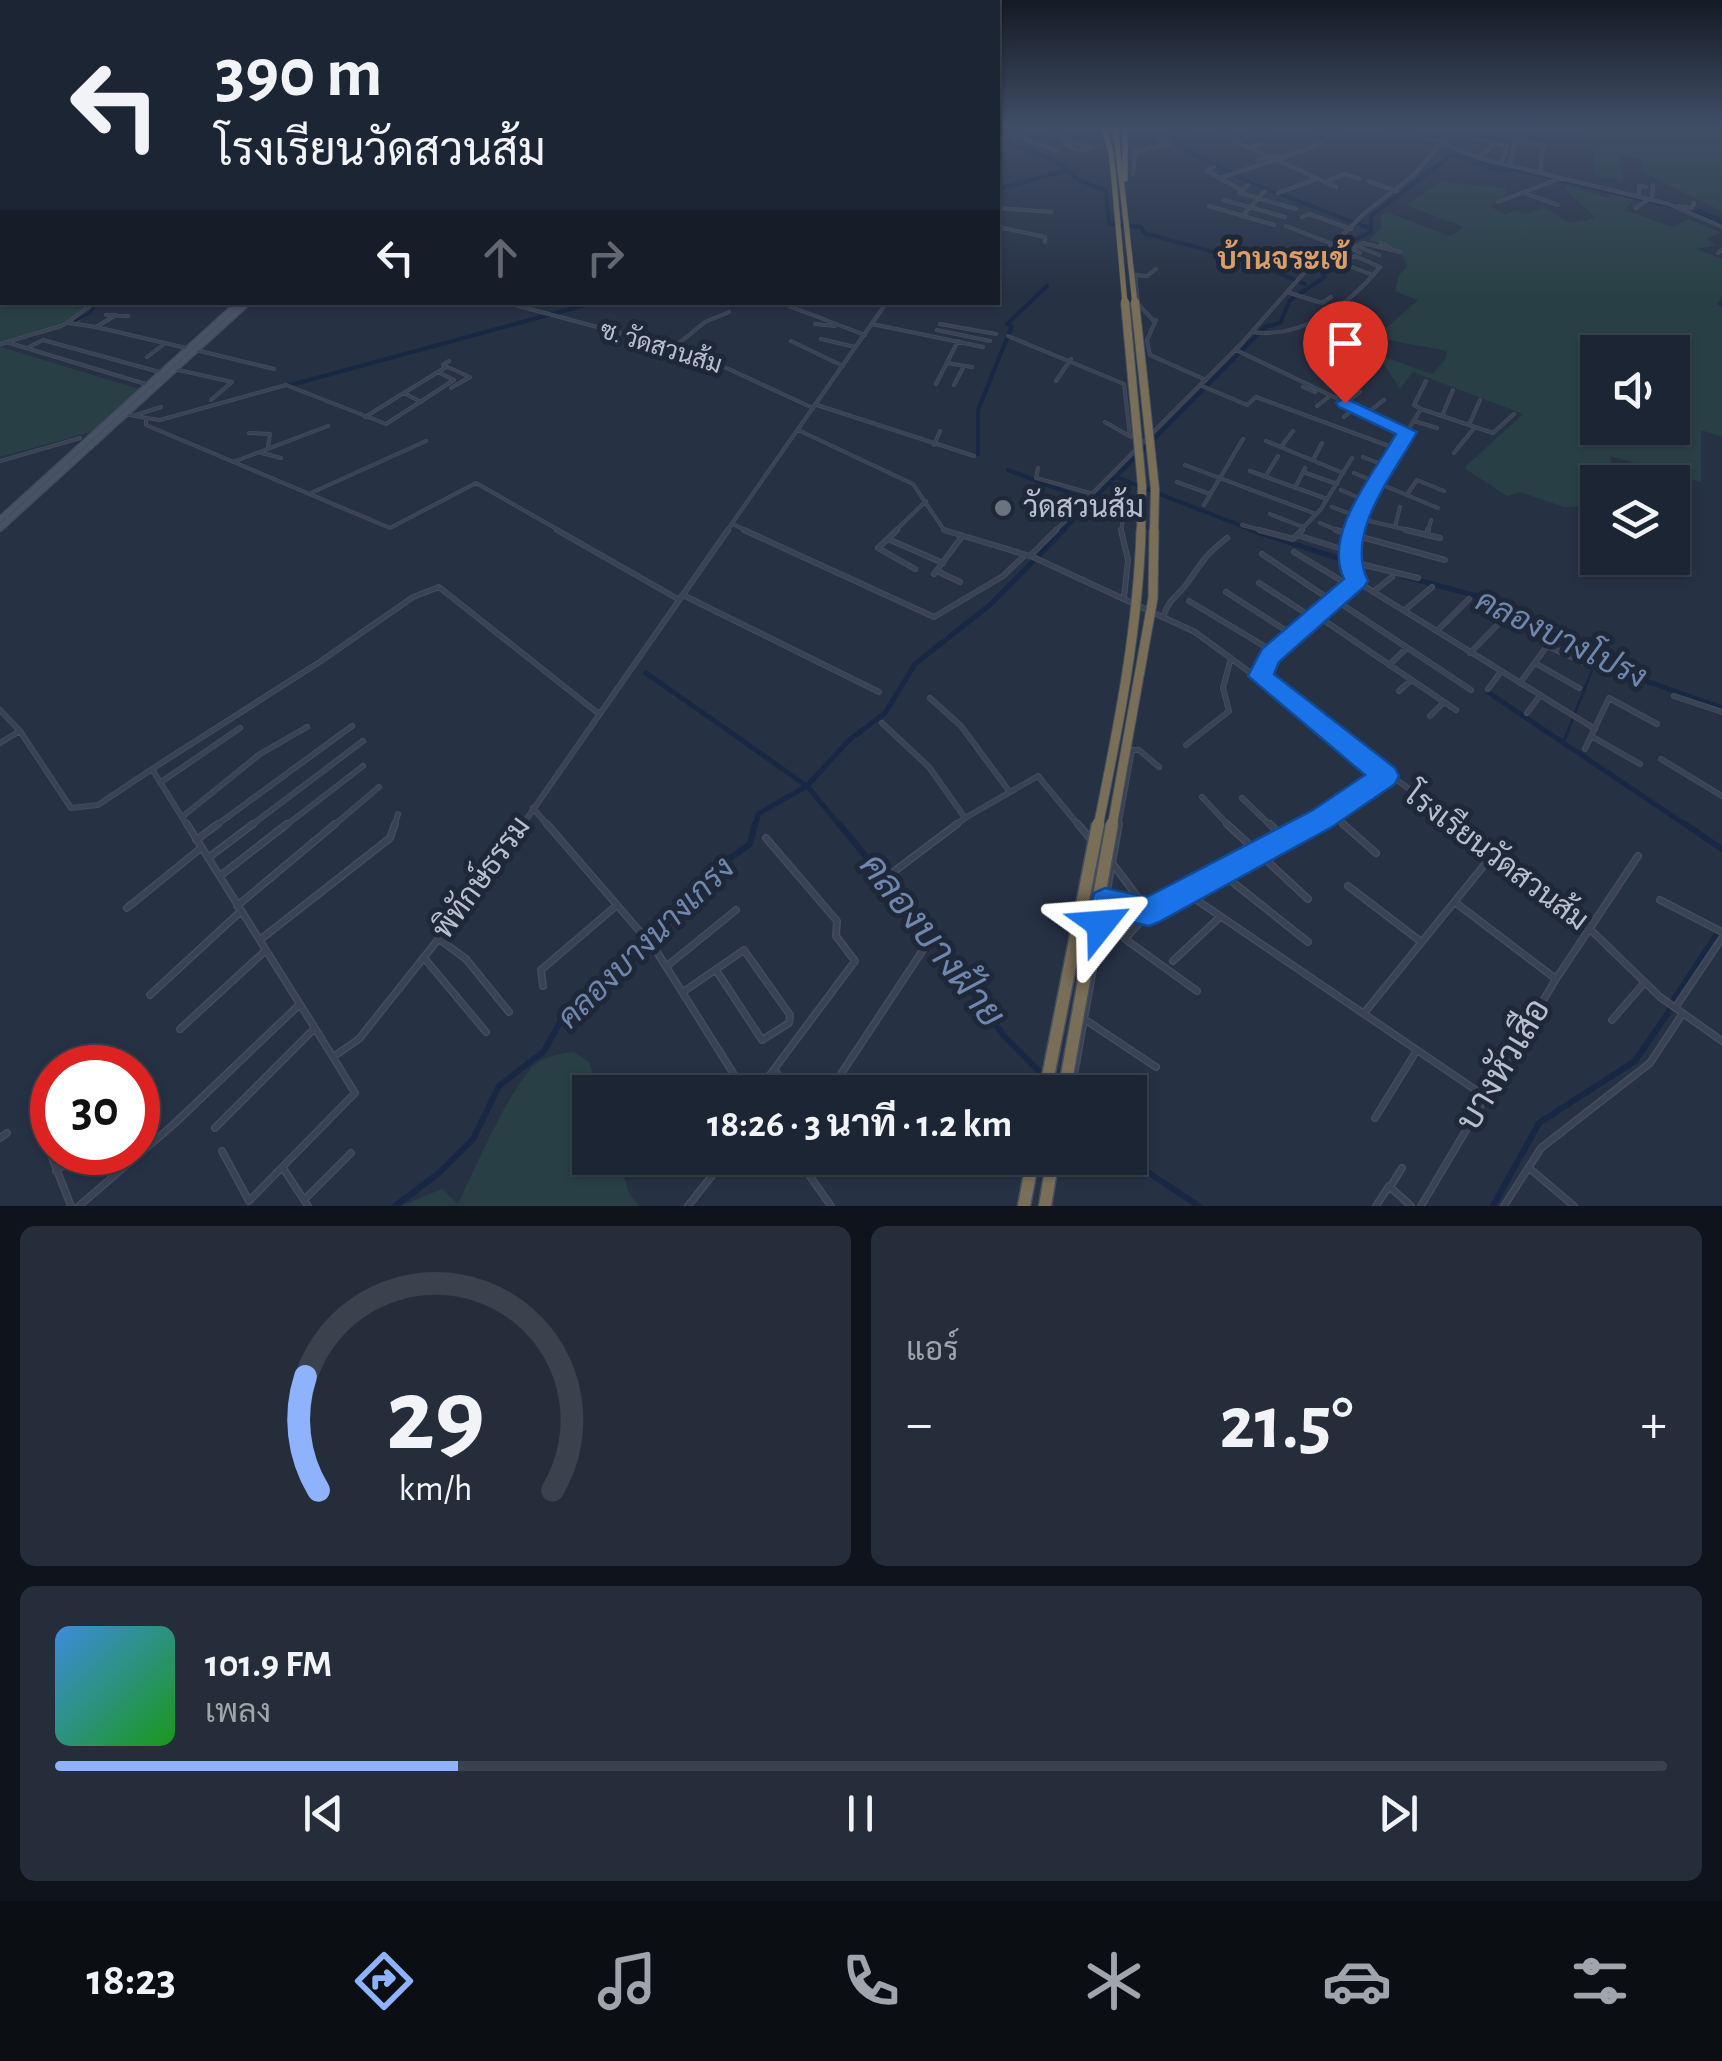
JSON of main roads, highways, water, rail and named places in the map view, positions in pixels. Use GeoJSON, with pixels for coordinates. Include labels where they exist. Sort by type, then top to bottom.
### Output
{"type":"FeatureCollection","features":[{"type":"Feature","properties":{"kind":"highway"},"geometry":{"type":"LineString","coordinates":[[1048,1075],[1128,674],[1142,553],[1142,486],[1114,183]]}},
{"type":"Feature","properties":{"kind":"highway"},"geometry":{"type":"LineString","coordinates":[[1067,1075],[1142,678],[1154,584],[1154,489],[1120,183]]}},
{"type":"Feature","properties":{"kind":"highway"},"geometry":{"type":"LineString","coordinates":[[1123,183],[1123,195]]}},
{"type":"Feature","properties":{"kind":"highway"},"geometry":{"type":"LineString","coordinates":[[1024,1206],[1030,1175]]}},
{"type":"Feature","properties":{"kind":"highway"},"geometry":{"type":"LineString","coordinates":[[1045,1206],[1050,1175]]}},
{"type":"Feature","properties":{"kind":"main road"},"geometry":{"type":"LineString","coordinates":[[0,520],[100,433],[129,415],[241,305]]}},
{"type":"Feature","properties":{"kind":"main road"},"geometry":{"type":"LineString","coordinates":[[0,528],[149,385],[192,350]]}},
{"type":"Feature","properties":{"kind":"waterway"},"geometry":{"type":"LineString","coordinates":[[1000,188],[1019,183]]}},
{"type":"Feature","properties":{"kind":"waterway"},"geometry":{"type":"LineString","coordinates":[[1087,183],[1106,191],[1109,224],[1141,227],[1144,233],[1255,263],[1305,284]]}},
{"type":"Feature","properties":{"kind":"waterway"},"geometry":{"type":"LineString","coordinates":[[1252,183],[1371,229]]}},
{"type":"Feature","properties":{"kind":"waterway","name":"คลองบางนางเกรง"},"geometry":{"type":"LineString","coordinates":[[1371,229],[1371,216],[1414,183]]}},
{"type":"Feature","properties":{"kind":"waterway"},"geometry":{"type":"LineString","coordinates":[[1578,183],[1696,211],[1722,222]]}},
{"type":"Feature","properties":{"kind":"waterway","name":"คลองบางนางเกรง"},"geometry":{"type":"LineString","coordinates":[[1091,501],[1265,327],[1280,323],[1290,300],[1325,277],[1319,268],[1324,260],[1348,255],[1341,246],[1371,229]]}},
{"type":"Feature","properties":{"kind":"waterway"},"geometry":{"type":"LineString","coordinates":[[978,454],[978,410],[1012,326],[1007,324],[1047,286]]}},
{"type":"Feature","properties":{"kind":"waterway"},"geometry":{"type":"LineString","coordinates":[[63,327],[90,313],[95,305]]}},
{"type":"Feature","properties":{"kind":"waterway"},"geometry":{"type":"LineString","coordinates":[[287,386],[585,305]]}},
{"type":"Feature","properties":{"kind":"waterway"},"geometry":{"type":"LineString","coordinates":[[1008,470],[1091,501]]}},
{"type":"Feature","properties":{"kind":"waterway","name":"คลองบางโปรง"},"geometry":{"type":"LineString","coordinates":[[1116,477],[1256,532]]}},
{"type":"Feature","properties":{"kind":"waterway","name":"คลองบางนางเกรง"},"geometry":{"type":"LineString","coordinates":[[1061,532],[1091,501]]}},
{"type":"Feature","properties":{"kind":"waterway","name":"คลองบางนางเกรง"},"geometry":{"type":"LineString","coordinates":[[807,786],[848,741],[885,713],[915,664],[991,604],[1064,530]]}},
{"type":"Feature","properties":{"kind":"waterway","name":"คลองบางโปรง"},"geometry":{"type":"LineString","coordinates":[[1251,530],[1256,532]]}},
{"type":"Feature","properties":{"kind":"waterway","name":"คลองบางโปรง"},"geometry":{"type":"LineString","coordinates":[[1256,532],[1353,563]]}},
{"type":"Feature","properties":{"kind":"waterway","name":"คลองบางโปรง"},"geometry":{"type":"LineString","coordinates":[[1402,576],[1488,599],[1595,663],[1722,708]]}},
{"type":"Feature","properties":{"kind":"waterway"},"geometry":{"type":"LineString","coordinates":[[1563,743],[1595,663]]}},
{"type":"Feature","properties":{"kind":"waterway"},"geometry":{"type":"LineString","coordinates":[[646,673],[807,786]]}},
{"type":"Feature","properties":{"kind":"waterway"},"geometry":{"type":"LineString","coordinates":[[1489,693],[1689,827]]}},
{"type":"Feature","properties":{"kind":"waterway","name":"คลองบางนางเกรง"},"geometry":{"type":"LineString","coordinates":[[755,827],[758,814],[807,786]]}},
{"type":"Feature","properties":{"kind":"waterway","name":"คลองบางฝ้าย"},"geometry":{"type":"LineString","coordinates":[[807,786],[841,827]]}},
{"type":"Feature","properties":{"kind":"waterway","name":"คลองบางนางเกรง"},"geometry":{"type":"LineString","coordinates":[[395,1206],[439,1173],[473,1139],[499,1086],[544,1051],[564,1015],[634,959],[716,868],[750,844],[755,824]]}},
{"type":"Feature","properties":{"kind":"waterway","name":"คลองบางฝ้าย"},"geometry":{"type":"LineString","coordinates":[[839,824],[933,937],[1004,1036],[1043,1075]]}},
{"type":"Feature","properties":{"kind":"waterway"},"geometry":{"type":"LineString","coordinates":[[1685,824],[1722,849]]}},
{"type":"Feature","properties":{"kind":"waterway"},"geometry":{"type":"LineString","coordinates":[[1673,1001],[1717,934]]}},
{"type":"Feature","properties":{"kind":"waterway"},"geometry":{"type":"LineString","coordinates":[[1493,1206],[1539,1123],[1635,1061],[1670,1010]]}},
{"type":"Feature","properties":{"kind":"waterway","name":"คลองบางฝ้าย"},"geometry":{"type":"LineString","coordinates":[[1147,1172],[1199,1206]]}},
{"type":"Feature","properties":{"kind":"place","name":"วัดสวนส้ม"},"geometry":{"type":"Point","coordinates":[1003,508]}},
{"type":"Feature","properties":{"kind":"district","name":"บ้านจระเข้"},"geometry":{"type":"Point","coordinates":[1283,260]}}]}
